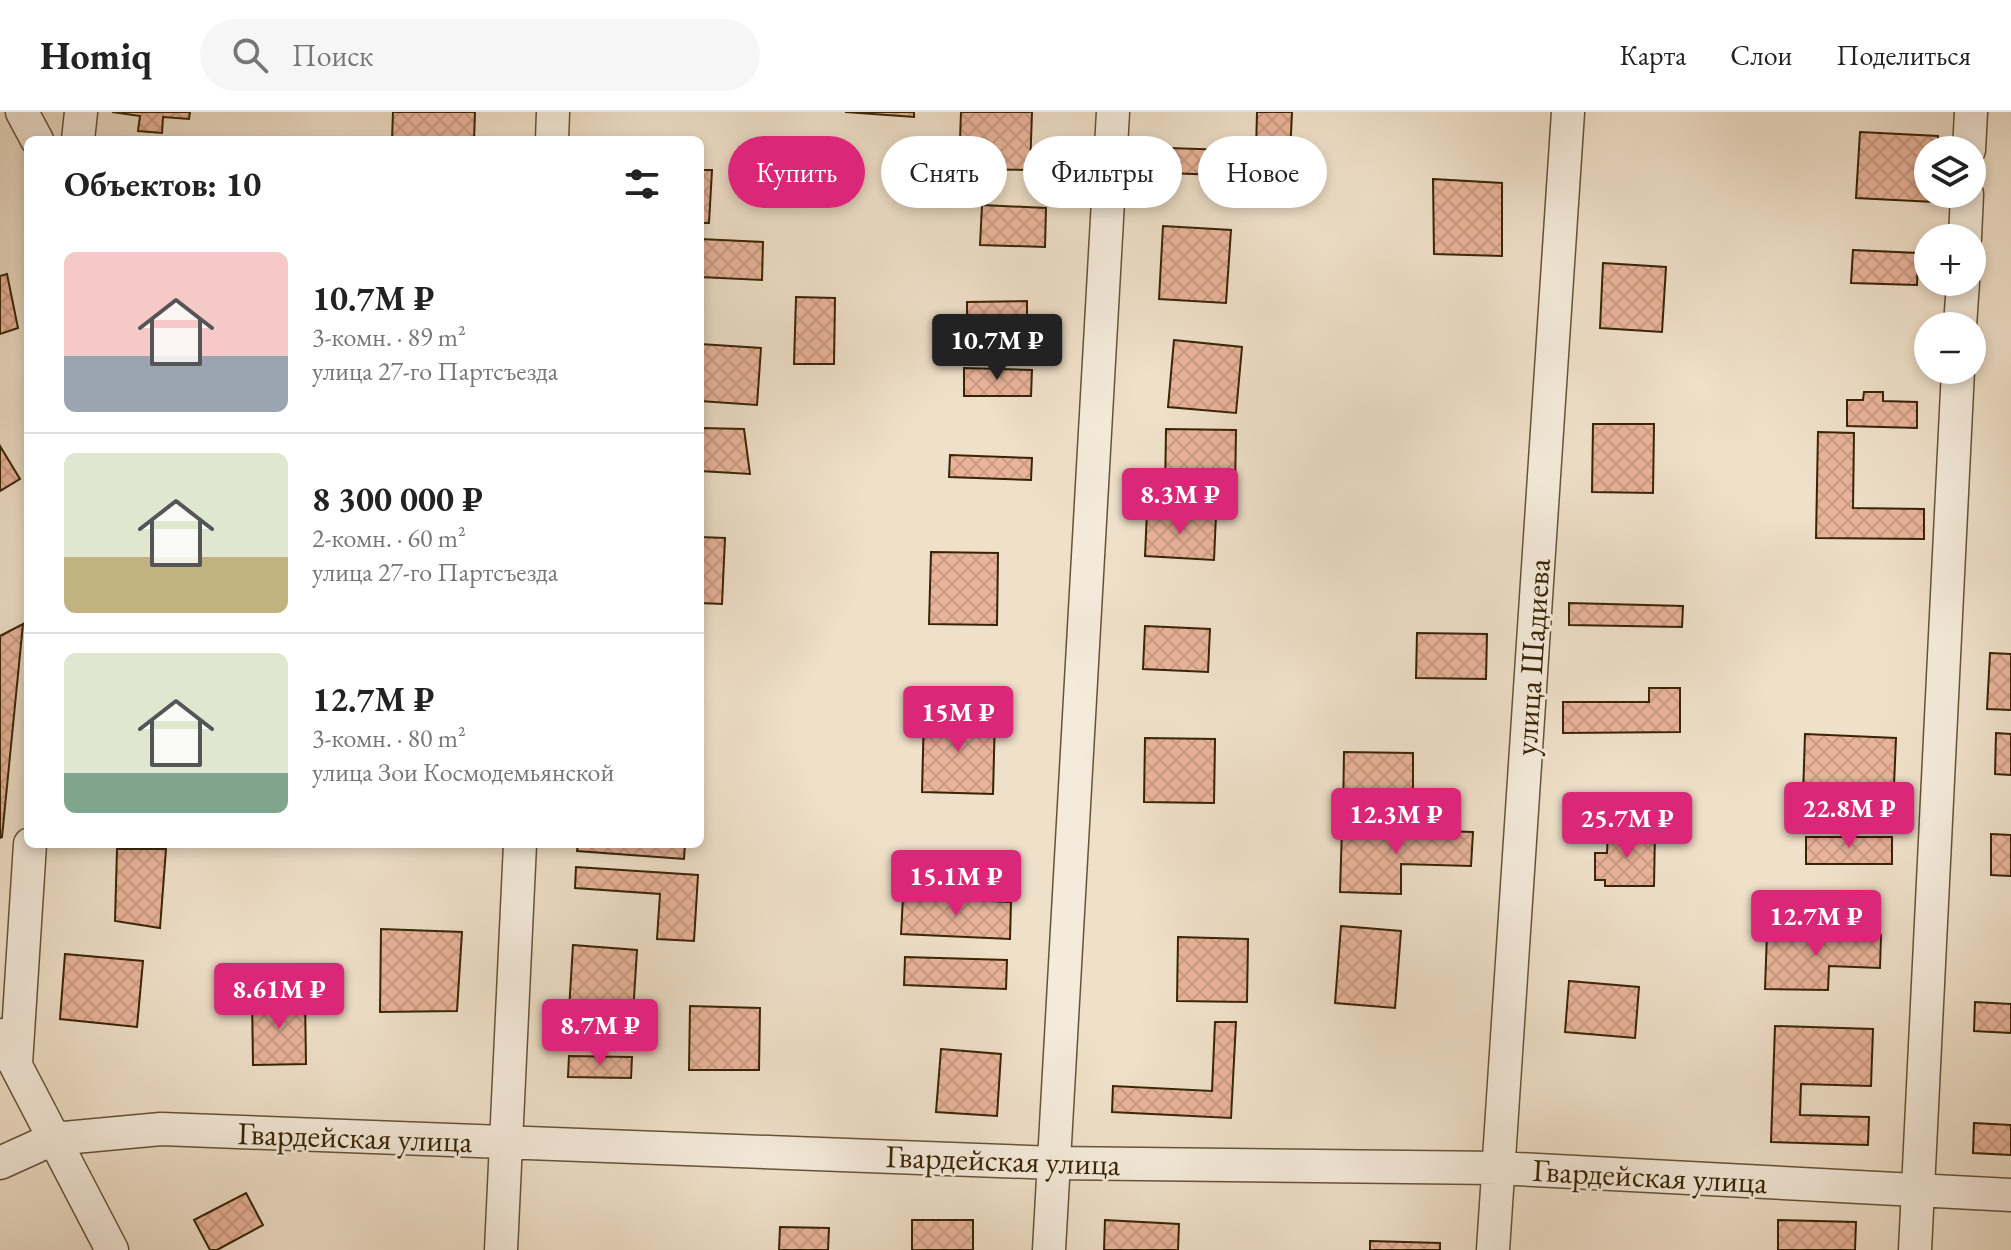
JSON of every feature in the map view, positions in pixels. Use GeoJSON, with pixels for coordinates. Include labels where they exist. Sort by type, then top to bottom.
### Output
{"type":"FeatureCollection","features":[{"type":"Feature","properties":{"kind":"street"},"geometry":{"type":"LineString","coordinates":[[22,112],[35,136]]}},
{"type":"Feature","properties":{"kind":"street"},"geometry":{"type":"LineString","coordinates":[[78,136],[81,112]]}},
{"type":"Feature","properties":{"kind":"street"},"geometry":{"type":"LineString","coordinates":[[552,136],[553,112]]}},
{"type":"Feature","properties":{"kind":"street"},"geometry":{"type":"LineString","coordinates":[[1049,1250],[1113,112]]}},
{"type":"Feature","properties":{"kind":"street","name":"улица Шадиева"},"geometry":{"type":"LineString","coordinates":[[1493,1250],[1568,112]]}},
{"type":"Feature","properties":{"kind":"street"},"geometry":{"type":"LineString","coordinates":[[1970,136],[1971,112]]}},
{"type":"Feature","properties":{"kind":"street"},"geometry":{"type":"LineString","coordinates":[[1915,1250],[1957,384]]}},
{"type":"Feature","properties":{"kind":"street"},"geometry":{"type":"LineString","coordinates":[[16,1067],[30,848]]}},
{"type":"Feature","properties":{"kind":"street"},"geometry":{"type":"LineString","coordinates":[[501,1250],[520,848]]}},
{"type":"Feature","properties":{"kind":"street"},"geometry":{"type":"LineString","coordinates":[[0,1035],[112,1250]]}},
{"type":"Feature","properties":{"kind":"street","name":"Гвардейская улица"},"geometry":{"type":"LineString","coordinates":[[0,1163],[53,1139],[161,1129],[1054,1163],[1498,1168],[2011,1195]]}},
{"type":"Feature","properties":{"kind":"building"},"geometry":{"type":"Polygon","coordinates":[[[112,112],[190,112],[189,119],[163,117],[162,133],[138,131],[140,116],[112,112]]]}},
{"type":"Feature","properties":{"kind":"building"},"geometry":{"type":"Polygon","coordinates":[[[393,112],[475,112],[474,136],[392,136],[393,112]]]}},
{"type":"Feature","properties":{"kind":"building"},"geometry":{"type":"Polygon","coordinates":[[[845,112],[914,112],[914,117],[845,112]]]}},
{"type":"Feature","properties":{"kind":"building"},"geometry":{"type":"Polygon","coordinates":[[[961,112],[1032,112],[1031,136],[1023,136],[1023,170],[1007,170],[1007,136],[960,136],[961,112]]]}},
{"type":"Feature","properties":{"kind":"building"},"geometry":{"type":"Polygon","coordinates":[[[1257,112],[1292,112],[1291,136],[1256,136],[1257,112]]]}},
{"type":"Feature","properties":{"kind":"building"},"geometry":{"type":"Polygon","coordinates":[[[1860,132],[1938,136],[1914,136],[1914,201],[1856,198],[1860,132]]]}},
{"type":"Feature","properties":{"kind":"building"},"geometry":{"type":"Polygon","coordinates":[[[1182,148],[1198,149],[1198,174],[1182,174],[1182,148]]]}},
{"type":"Feature","properties":{"kind":"building"},"geometry":{"type":"Polygon","coordinates":[[[704,170],[712,170],[709,223],[704,223],[704,170]]]}},
{"type":"Feature","properties":{"kind":"building"},"geometry":{"type":"Polygon","coordinates":[[[1433,179],[1502,183],[1502,256],[1434,254],[1433,179]]]}},
{"type":"Feature","properties":{"kind":"building"},"geometry":{"type":"Polygon","coordinates":[[[982,208],[1046,208],[1045,247],[980,245],[982,208]]]}},
{"type":"Feature","properties":{"kind":"building"},"geometry":{"type":"Polygon","coordinates":[[[1163,226],[1231,230],[1226,303],[1159,299],[1163,226]]]}},
{"type":"Feature","properties":{"kind":"building"},"geometry":{"type":"Polygon","coordinates":[[[704,239],[763,242],[762,280],[704,277],[704,239]]]}},
{"type":"Feature","properties":{"kind":"building"},"geometry":{"type":"Polygon","coordinates":[[[1853,250],[1914,253],[1914,285],[1851,283],[1853,250]]]}},
{"type":"Feature","properties":{"kind":"building"},"geometry":{"type":"Polygon","coordinates":[[[1603,263],[1666,267],[1662,332],[1600,328],[1603,263]]]}},
{"type":"Feature","properties":{"kind":"building"},"geometry":{"type":"Polygon","coordinates":[[[7,274],[18,328],[0,334],[0,276],[7,274]]]}},
{"type":"Feature","properties":{"kind":"building"},"geometry":{"type":"Polygon","coordinates":[[[796,297],[835,298],[834,364],[794,364],[796,297]]]}},
{"type":"Feature","properties":{"kind":"building"},"geometry":{"type":"Polygon","coordinates":[[[1027,301],[1027,332],[967,332],[967,302],[1027,301]]]}},
{"type":"Feature","properties":{"kind":"building"},"geometry":{"type":"Polygon","coordinates":[[[1174,340],[1242,347],[1236,413],[1168,407],[1174,340]]]}},
{"type":"Feature","properties":{"kind":"building"},"geometry":{"type":"Polygon","coordinates":[[[704,344],[761,348],[757,405],[704,401],[704,344]]]}},
{"type":"Feature","properties":{"kind":"building"},"geometry":{"type":"Polygon","coordinates":[[[964,368],[1032,370],[1031,396],[964,396],[964,368]]]}},
{"type":"Feature","properties":{"kind":"building"},"geometry":{"type":"Polygon","coordinates":[[[1864,392],[1883,392],[1883,401],[1917,402],[1917,428],[1847,426],[1847,400],[1863,400],[1864,392]]]}},
{"type":"Feature","properties":{"kind":"building"},"geometry":{"type":"Polygon","coordinates":[[[1593,424],[1654,424],[1653,493],[1592,492],[1593,424]]]}},
{"type":"Feature","properties":{"kind":"building"},"geometry":{"type":"Polygon","coordinates":[[[704,428],[744,429],[750,474],[704,471],[704,428]]]}},
{"type":"Feature","properties":{"kind":"building"},"geometry":{"type":"Polygon","coordinates":[[[1166,429],[1236,430],[1235,493],[1165,492],[1166,429]]]}},
{"type":"Feature","properties":{"kind":"building"},"geometry":{"type":"Polygon","coordinates":[[[1818,432],[1854,433],[1853,508],[1924,509],[1924,539],[1816,538],[1818,432]]]}},
{"type":"Feature","properties":{"kind":"building"},"geometry":{"type":"Polygon","coordinates":[[[0,446],[20,479],[0,491],[0,446]]]}},
{"type":"Feature","properties":{"kind":"building"},"geometry":{"type":"Polygon","coordinates":[[[950,455],[1032,458],[1031,480],[949,477],[950,455]]]}},
{"type":"Feature","properties":{"kind":"building"},"geometry":{"type":"Polygon","coordinates":[[[1147,511],[1216,515],[1214,560],[1145,556],[1147,511]]]}},
{"type":"Feature","properties":{"kind":"building"},"geometry":{"type":"Polygon","coordinates":[[[704,537],[725,538],[722,604],[704,603],[704,537]]]}},
{"type":"Feature","properties":{"kind":"building"},"geometry":{"type":"Polygon","coordinates":[[[931,552],[998,553],[997,625],[929,624],[931,552]]]}},
{"type":"Feature","properties":{"kind":"building"},"geometry":{"type":"Polygon","coordinates":[[[1569,603],[1683,606],[1682,627],[1569,625],[1569,603]]]}},
{"type":"Feature","properties":{"kind":"building"},"geometry":{"type":"Polygon","coordinates":[[[23,624],[2,837],[0,838],[0,636],[23,624]]]}},
{"type":"Feature","properties":{"kind":"building"},"geometry":{"type":"Polygon","coordinates":[[[1145,626],[1210,629],[1208,672],[1143,669],[1145,626]]]}},
{"type":"Feature","properties":{"kind":"building"},"geometry":{"type":"Polygon","coordinates":[[[1417,633],[1487,634],[1486,679],[1416,678],[1417,633]]]}},
{"type":"Feature","properties":{"kind":"building"},"geometry":{"type":"Polygon","coordinates":[[[1990,653],[2011,654],[2011,710],[1987,709],[1990,653]]]}},
{"type":"Feature","properties":{"kind":"building"},"geometry":{"type":"Polygon","coordinates":[[[1649,688],[1680,688],[1680,732],[1563,733],[1563,702],[1649,702],[1649,688]]]}},
{"type":"Feature","properties":{"kind":"building"},"geometry":{"type":"Polygon","coordinates":[[[924,713],[995,715],[993,794],[922,792],[924,713]]]}},
{"type":"Feature","properties":{"kind":"building"},"geometry":{"type":"Polygon","coordinates":[[[1996,733],[2011,734],[2011,775],[1995,774],[1996,733]]]}},
{"type":"Feature","properties":{"kind":"building"},"geometry":{"type":"Polygon","coordinates":[[[1805,734],[1896,738],[1894,785],[1828,783],[1828,800],[1892,802],[1891,829],[1802,826],[1805,734]]]}},
{"type":"Feature","properties":{"kind":"building"},"geometry":{"type":"Polygon","coordinates":[[[1145,738],[1215,739],[1214,803],[1144,802],[1145,738]]]}},
{"type":"Feature","properties":{"kind":"building"},"geometry":{"type":"Polygon","coordinates":[[[1344,752],[1413,753],[1413,816],[1343,815],[1344,752]]]}},
{"type":"Feature","properties":{"kind":"building"},"geometry":{"type":"Polygon","coordinates":[[[1342,828],[1473,832],[1471,866],[1401,864],[1401,894],[1340,892],[1342,828]]]}},
{"type":"Feature","properties":{"kind":"building"},"geometry":{"type":"Polygon","coordinates":[[[1608,832],[1655,832],[1654,886],[1605,886],[1605,880],[1595,880],[1595,853],[1607,853],[1608,832]]]}},
{"type":"Feature","properties":{"kind":"building"},"geometry":{"type":"Polygon","coordinates":[[[1991,834],[2011,835],[2011,876],[1991,875],[1991,834]]]}},
{"type":"Feature","properties":{"kind":"building"},"geometry":{"type":"Polygon","coordinates":[[[1806,837],[1892,837],[1892,864],[1806,864],[1806,837]]]}},
{"type":"Feature","properties":{"kind":"building"},"geometry":{"type":"Polygon","coordinates":[[[577,848],[685,848],[684,859],[577,851],[577,848]]]}},
{"type":"Feature","properties":{"kind":"building"},"geometry":{"type":"Polygon","coordinates":[[[117,849],[166,849],[160,928],[115,921],[117,849]]]}},
{"type":"Feature","properties":{"kind":"building"},"geometry":{"type":"Polygon","coordinates":[[[922,865],[1015,867],[1015,893],[921,891],[922,865]]]}},
{"type":"Feature","properties":{"kind":"building"},"geometry":{"type":"Polygon","coordinates":[[[576,867],[698,875],[694,941],[657,939],[660,894],[575,888],[576,867]]]}},
{"type":"Feature","properties":{"kind":"building"},"geometry":{"type":"Polygon","coordinates":[[[903,897],[1011,902],[1010,939],[901,934],[903,897]]]}},
{"type":"Feature","properties":{"kind":"building"},"geometry":{"type":"Polygon","coordinates":[[[1341,926],[1401,931],[1395,1008],[1335,1003],[1341,926]]]}},
{"type":"Feature","properties":{"kind":"building"},"geometry":{"type":"Polygon","coordinates":[[[381,929],[462,932],[457,1011],[380,1012],[381,929]]]}},
{"type":"Feature","properties":{"kind":"building"},"geometry":{"type":"Polygon","coordinates":[[[1767,933],[1881,935],[1880,968],[1829,966],[1828,990],[1765,989],[1767,933]]]}},
{"type":"Feature","properties":{"kind":"building"},"geometry":{"type":"Polygon","coordinates":[[[1178,937],[1248,939],[1247,1002],[1177,1001],[1178,937]]]}},
{"type":"Feature","properties":{"kind":"building"},"geometry":{"type":"Polygon","coordinates":[[[573,945],[637,950],[633,1014],[569,1010],[573,945]]]}},
{"type":"Feature","properties":{"kind":"building"},"geometry":{"type":"Polygon","coordinates":[[[65,954],[143,961],[137,1027],[60,1019],[65,954]]]}},
{"type":"Feature","properties":{"kind":"building"},"geometry":{"type":"Polygon","coordinates":[[[905,957],[1007,960],[1006,989],[904,985],[905,957]]]}},
{"type":"Feature","properties":{"kind":"building"},"geometry":{"type":"Polygon","coordinates":[[[1569,981],[1639,987],[1635,1038],[1565,1032],[1569,981]]]}},
{"type":"Feature","properties":{"kind":"building"},"geometry":{"type":"Polygon","coordinates":[[[252,997],[305,997],[306,1064],[253,1065],[252,997]]]}},
{"type":"Feature","properties":{"kind":"building"},"geometry":{"type":"Polygon","coordinates":[[[1975,1002],[2011,1004],[2011,1033],[1974,1031],[1975,1002]]]}},
{"type":"Feature","properties":{"kind":"building"},"geometry":{"type":"Polygon","coordinates":[[[690,1006],[760,1008],[759,1070],[689,1070],[690,1006]]]}},
{"type":"Feature","properties":{"kind":"building"},"geometry":{"type":"Polygon","coordinates":[[[1215,1022],[1236,1022],[1231,1118],[1112,1112],[1113,1086],[1212,1091],[1215,1022]]]}},
{"type":"Feature","properties":{"kind":"building"},"geometry":{"type":"Polygon","coordinates":[[[1775,1026],[1873,1029],[1871,1086],[1801,1084],[1800,1115],[1869,1117],[1868,1145],[1771,1142],[1775,1026]]]}},
{"type":"Feature","properties":{"kind":"building"},"geometry":{"type":"Polygon","coordinates":[[[941,1049],[1001,1054],[997,1116],[936,1112],[941,1049]]]}},
{"type":"Feature","properties":{"kind":"building"},"geometry":{"type":"Polygon","coordinates":[[[569,1056],[632,1057],[631,1078],[568,1077],[569,1056]]]}},
{"type":"Feature","properties":{"kind":"building"},"geometry":{"type":"Polygon","coordinates":[[[1974,1123],[2011,1125],[2011,1155],[1973,1153],[1974,1123]]]}},
{"type":"Feature","properties":{"kind":"building"},"geometry":{"type":"Polygon","coordinates":[[[246,1193],[263,1225],[217,1250],[210,1250],[194,1220],[246,1193]]]}},
{"type":"Feature","properties":{"kind":"building"},"geometry":{"type":"Polygon","coordinates":[[[912,1220],[973,1220],[973,1250],[912,1250],[912,1220]]]}},
{"type":"Feature","properties":{"kind":"building"},"geometry":{"type":"Polygon","coordinates":[[[1105,1220],[1179,1224],[1178,1250],[1104,1250],[1105,1220]]]}},
{"type":"Feature","properties":{"kind":"building"},"geometry":{"type":"Polygon","coordinates":[[[1778,1220],[1856,1222],[1855,1250],[1778,1250],[1778,1220]]]}},
{"type":"Feature","properties":{"kind":"building"},"geometry":{"type":"Polygon","coordinates":[[[780,1227],[829,1228],[828,1250],[779,1250],[780,1227]]]}},
{"type":"Feature","properties":{"kind":"building"},"geometry":{"type":"Polygon","coordinates":[[[1370,1241],[1440,1243],[1440,1250],[1370,1250],[1370,1241]]]}}]}
